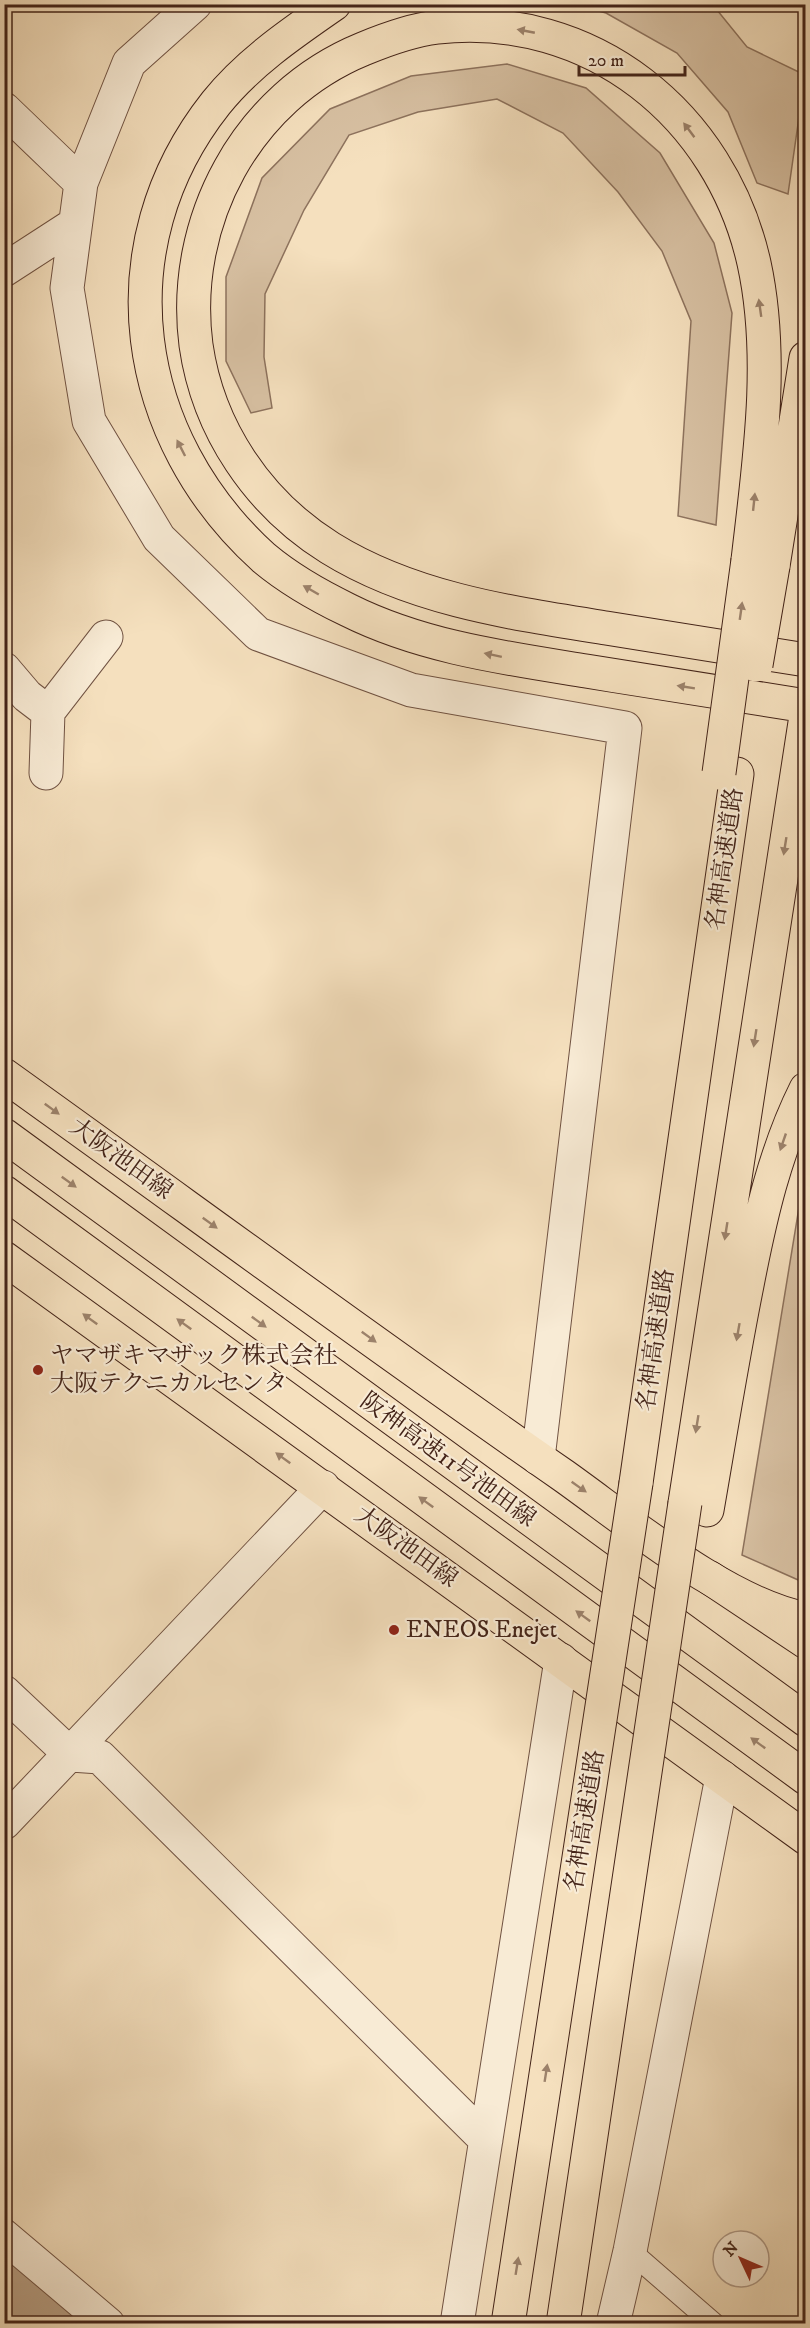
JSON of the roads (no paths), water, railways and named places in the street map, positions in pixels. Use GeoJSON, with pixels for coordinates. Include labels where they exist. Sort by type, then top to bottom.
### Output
{"type":"FeatureCollection","features":[{"type":"Feature","properties":{"kind":"main road"},"geometry":{"type":"LineString","coordinates":[[334,4],[250,66],[217,102],[185,151],[166,189],[151,235],[144,287],[146,337],[156,386],[174,434],[197,481],[229,522],[266,559],[305,588],[350,611],[400,632],[511,659],[806,706]]}},
{"type":"Feature","properties":{"kind":"main road"},"geometry":{"type":"LineString","coordinates":[[760,563],[759,456],[763,385],[762,322],[754,263],[736,206],[711,160],[681,119],[647,86],[609,60],[565,41],[523,30],[480,26],[435,27],[390,38],[347,55],[308,80],[278,105],[249,136],[211,204],[200,242],[193,283],[194,325],[199,367],[209,398],[232,450],[260,487],[292,521],[329,548],[369,569],[417,588],[463,602],[521,614],[806,660]]}},
{"type":"Feature","properties":{"kind":"main road","name":"名神高速道路"},"geometry":{"type":"LineString","coordinates":[[508,2324],[636,1483],[680,1175],[728,773],[760,563],[806,357]]}},
{"type":"Feature","properties":{"kind":"main road"},"geometry":{"type":"LineString","coordinates":[[564,2324],[696,1506],[794,788],[806,716]]}},
{"type":"Feature","properties":{"kind":"main road","name":"大阪池田線"},"geometry":{"type":"LineString","coordinates":[[4,1075],[538,1458],[710,1578],[759,1604],[806,1619]]}},
{"type":"Feature","properties":{"kind":"main road"},"geometry":{"type":"LineString","coordinates":[[696,1506],[775,1165],[791,1119],[806,1089]]}},
{"type":"Feature","properties":{"kind":"main road","name":"阪神高速11号池田線"},"geometry":{"type":"LineString","coordinates":[[4,1135],[806,1720]]}},
{"type":"Feature","properties":{"kind":"main road","name":"阪神高速11号池田線"},"geometry":{"type":"LineString","coordinates":[[4,1192],[806,1778]]}},
{"type":"Feature","properties":{"kind":"main road","name":"大阪池田線"},"geometry":{"type":"LineString","coordinates":[[4,1258],[323,1486],[806,1838]]}},
{"type":"Feature","properties":{"kind":"main road"},"geometry":{"type":"LineString","coordinates":[[710,1578],[806,1642]]}},
{"type":"Feature","properties":{"kind":"main road"},"geometry":{"type":"LineString","coordinates":[[728,1664],[806,1709]]}},
{"type":"Feature","properties":{"kind":"street"},"geometry":{"type":"LineString","coordinates":[[195,4],[129,63],[81,183],[67,288],[89,421],[159,538],[258,634],[411,690],[626,728],[538,1458]]}},
{"type":"Feature","properties":{"kind":"street"},"geometry":{"type":"LineString","coordinates":[[4,109],[81,183]]}},
{"type":"Feature","properties":{"kind":"street"},"geometry":{"type":"LineString","coordinates":[[4,270],[75,224]]}},
{"type":"Feature","properties":{"kind":"street"},"geometry":{"type":"LineString","coordinates":[[46,773],[48,712],[106,637]]}},
{"type":"Feature","properties":{"kind":"street"},"geometry":{"type":"LineString","coordinates":[[4,669],[27,696],[48,712]]}},
{"type":"Feature","properties":{"kind":"street"},"geometry":{"type":"LineString","coordinates":[[4,1823],[71,1755],[323,1486]]}},
{"type":"Feature","properties":{"kind":"street"},"geometry":{"type":"LineString","coordinates":[[458,2324],[561,1659]]}},
{"type":"Feature","properties":{"kind":"street"},"geometry":{"type":"LineString","coordinates":[[4,1692],[71,1755],[100,1757],[486,2140]]}},
{"type":"Feature","properties":{"kind":"street"},"geometry":{"type":"LineString","coordinates":[[613,2324],[630,2250],[722,1777]]}},
{"type":"Feature","properties":{"kind":"street"},"geometry":{"type":"LineString","coordinates":[[4,2236],[108,2324]]}},
{"type":"Feature","properties":{"kind":"lane"},"geometry":{"type":"LineString","coordinates":[[630,2250],[714,2324]]}},
{"type":"Feature","properties":{"kind":"waterway"},"geometry":{"type":"LineString","coordinates":[[4,2288],[47,2324]]}},
{"type":"Feature","properties":{"kind":"place","name":"ヤマザキマザック株式会社 大阪テクニカルセンタ"},"geometry":{"type":"Point","coordinates":[38,1370]}},
{"type":"Feature","properties":{"kind":"place","name":"ENEOS Enejet"},"geometry":{"type":"Point","coordinates":[394,1630]}}]}
